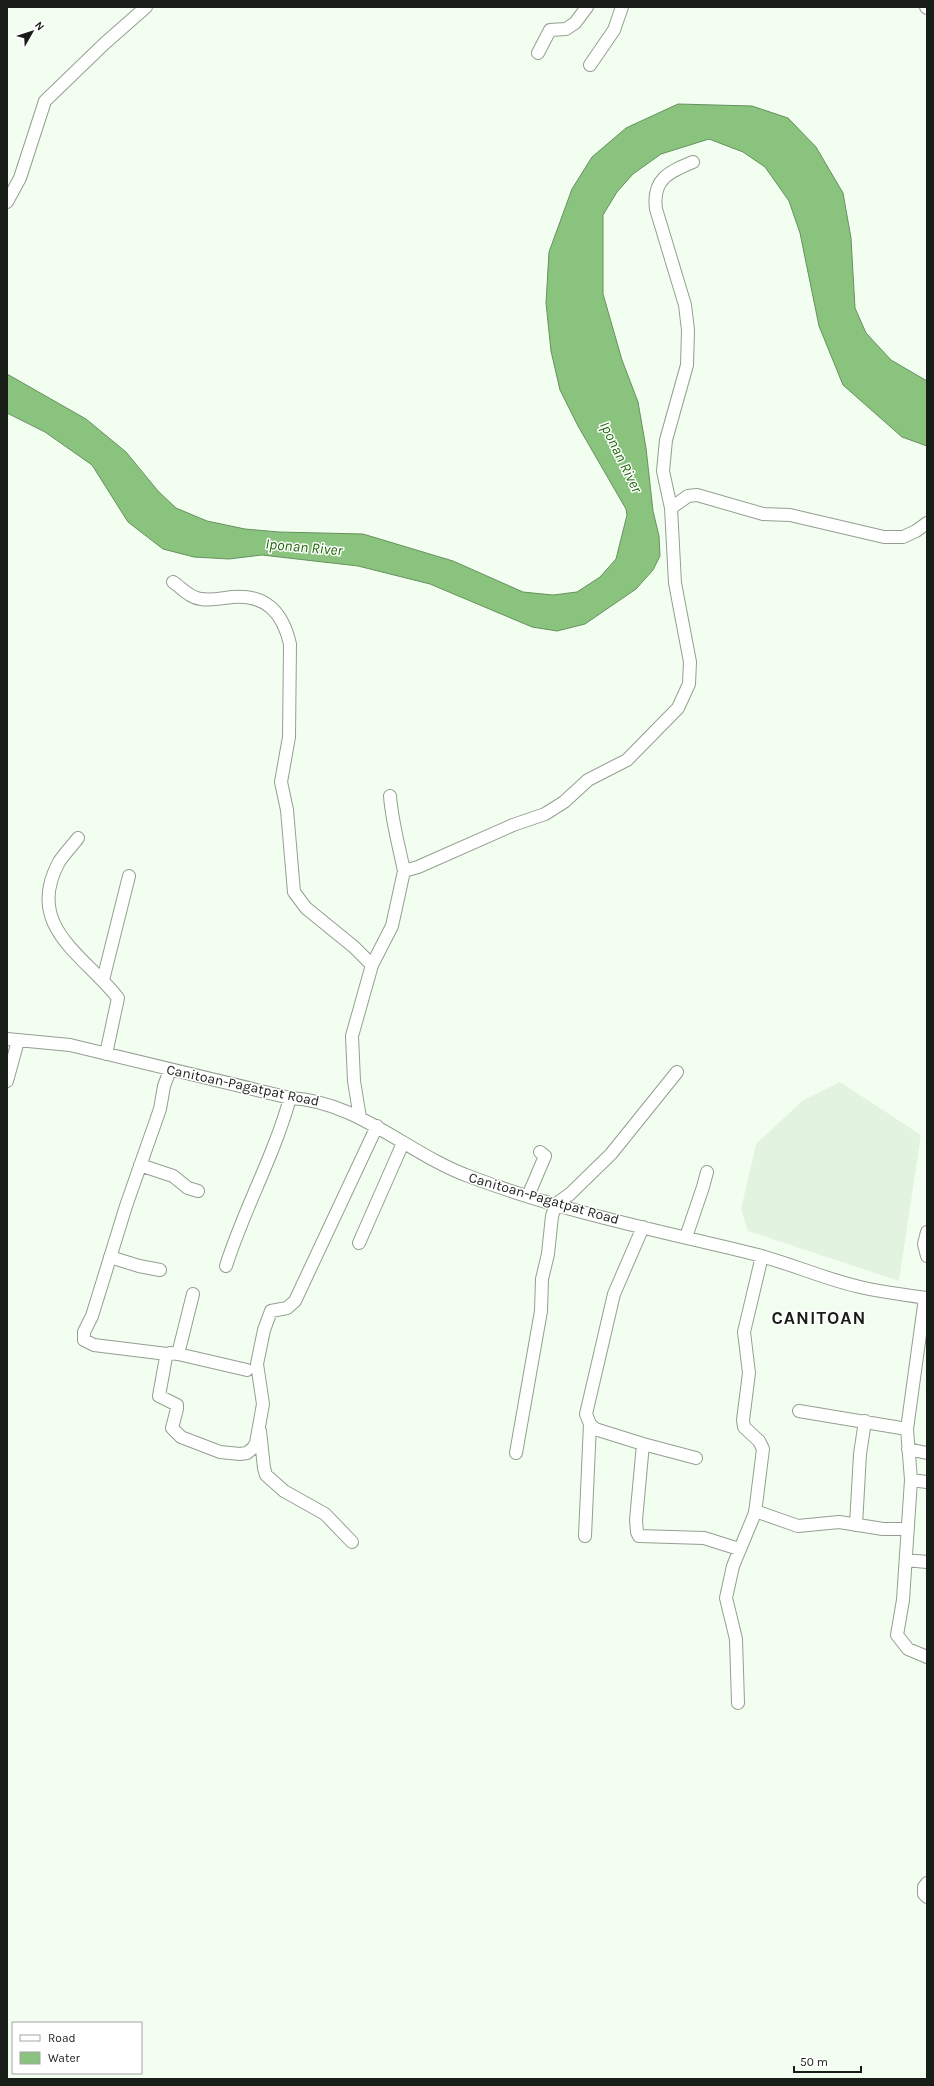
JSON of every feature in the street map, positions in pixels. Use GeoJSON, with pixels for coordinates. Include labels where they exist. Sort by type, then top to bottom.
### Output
{"type":"FeatureCollection","features":[{"type":"Feature","properties":{"kind":"street"},"geometry":{"type":"LineString","coordinates":[[7,202],[20,178],[42,106],[45,101],[104,44],[146,7]]}},
{"type":"Feature","properties":{"kind":"street"},"geometry":{"type":"LineString","coordinates":[[538,53],[550,30],[566,30],[575,23],[587,7]]}},
{"type":"Feature","properties":{"kind":"street"},"geometry":{"type":"LineString","coordinates":[[590,65],[614,30],[622,7]]}},
{"type":"Feature","properties":{"kind":"street"},"geometry":{"type":"LineString","coordinates":[[404,871],[431,862],[554,810],[588,780],[628,760],[678,708],[686,695],[691,674],[690,662],[675,583],[671,508],[664,471],[664,457],[666,440],[687,365],[689,343],[685,306],[654,196],[657,187],[663,178],[674,170],[694,162]]}},
{"type":"Feature","properties":{"kind":"street"},"geometry":{"type":"LineString","coordinates":[[671,508],[688,496],[697,495],[763,514],[790,516],[884,537],[902,537],[927,523]]}},
{"type":"Feature","properties":{"kind":"street"},"geometry":{"type":"LineString","coordinates":[[173,582],[192,596],[201,599],[234,597],[249,598],[259,601],[275,611],[287,630],[290,644],[289,737],[281,782],[287,810],[294,892],[306,908],[354,947],[372,965]]}},
{"type":"Feature","properties":{"kind":"street"},"geometry":{"type":"LineString","coordinates":[[360,1118],[354,1081],[352,1036],[372,965],[390,934],[404,871],[398,840],[392,825],[390,796]]}},
{"type":"Feature","properties":{"kind":"street"},"geometry":{"type":"LineString","coordinates":[[78,838],[59,861],[48,895],[49,911],[57,932],[103,980],[118,998],[106,1054]]}},
{"type":"Feature","properties":{"kind":"street"},"geometry":{"type":"LineString","coordinates":[[103,980],[129,876]]}},
{"type":"Feature","properties":{"kind":"street"},"geometry":{"type":"LineString","coordinates":[[7,1081],[13,1040]]}},
{"type":"Feature","properties":{"kind":"street","name":"Canitoan-Pagatpat Road"},"geometry":{"type":"LineString","coordinates":[[13,1040],[70,1045],[290,1098],[304,1098],[330,1105],[376,1126],[442,1165],[470,1177],[528,1196],[644,1227],[762,1256],[860,1287],[926,1298]]}},
{"type":"Feature","properties":{"kind":"street"},"geometry":{"type":"LineString","coordinates":[[170,1070],[164,1086],[160,1109],[140,1165],[92,1316],[84,1332],[84,1340],[94,1345],[173,1354],[246,1370]]}},
{"type":"Feature","properties":{"kind":"street"},"geometry":{"type":"LineString","coordinates":[[516,1453],[541,1311],[542,1279],[548,1254],[552,1216],[556,1204],[570,1194],[611,1154],[677,1072]]}},
{"type":"Feature","properties":{"kind":"street"},"geometry":{"type":"LineString","coordinates":[[226,1266],[236,1233],[245,1216],[279,1134],[290,1098]]}},
{"type":"Feature","properties":{"kind":"street"},"geometry":{"type":"LineString","coordinates":[[193,1294],[158,1394],[162,1398],[175,1403],[178,1406],[172,1428],[184,1439],[220,1452],[240,1454],[247,1453],[253,1448],[263,1404],[257,1364],[268,1318],[271,1311],[287,1308],[295,1301],[376,1126]]}},
{"type":"Feature","properties":{"kind":"street"},"geometry":{"type":"LineString","coordinates":[[359,1242],[403,1143]]}},
{"type":"Feature","properties":{"kind":"street"},"geometry":{"type":"LineString","coordinates":[[528,1196],[545,1156],[540,1152]]}},
{"type":"Feature","properties":{"kind":"street"},"geometry":{"type":"LineString","coordinates":[[140,1165],[173,1176],[188,1188],[198,1191]]}},
{"type":"Feature","properties":{"kind":"street"},"geometry":{"type":"LineString","coordinates":[[686,1237],[703,1187],[706,1172]]}},
{"type":"Feature","properties":{"kind":"street"},"geometry":{"type":"LineString","coordinates":[[585,1536],[590,1424],[586,1414],[587,1404],[614,1294],[644,1227]]}},
{"type":"Feature","properties":{"kind":"street"},"geometry":{"type":"LineString","coordinates":[[927,1232],[924,1244],[927,1256]]}},
{"type":"Feature","properties":{"kind":"street"},"geometry":{"type":"LineString","coordinates":[[738,1703],[736,1639],[726,1598],[733,1566],[755,1512],[763,1449],[762,1444],[744,1427],[743,1424],[749,1373],[744,1332],[762,1256]]}},
{"type":"Feature","properties":{"kind":"street"},"geometry":{"type":"LineString","coordinates":[[110,1257],[138,1266],[160,1270]]}},
{"type":"Feature","properties":{"kind":"street"},"geometry":{"type":"LineString","coordinates":[[926,1298],[907,1429],[911,1480],[903,1600],[897,1635],[908,1649],[927,1657]]}},
{"type":"Feature","properties":{"kind":"street"},"geometry":{"type":"LineString","coordinates":[[799,1411],[907,1429]]}},
{"type":"Feature","properties":{"kind":"street"},"geometry":{"type":"LineString","coordinates":[[856,1525],[860,1454],[865,1421]]}},
{"type":"Feature","properties":{"kind":"street"},"geometry":{"type":"LineString","coordinates":[[590,1424],[604,1432],[696,1458]]}},
{"type":"Feature","properties":{"kind":"street"},"geometry":{"type":"LineString","coordinates":[[259,1426],[263,1441],[264,1468],[266,1475],[284,1491],[326,1514],[352,1542]]}},
{"type":"Feature","properties":{"kind":"street"},"geometry":{"type":"LineString","coordinates":[[643,1444],[636,1520],[637,1532],[639,1536],[704,1538],[739,1549]]}},
{"type":"Feature","properties":{"kind":"street"},"geometry":{"type":"LineString","coordinates":[[908,1449],[927,1453]]}},
{"type":"Feature","properties":{"kind":"street"},"geometry":{"type":"LineString","coordinates":[[911,1480],[927,1482]]}},
{"type":"Feature","properties":{"kind":"street"},"geometry":{"type":"LineString","coordinates":[[755,1512],[798,1526],[839,1522],[883,1529],[908,1529]]}},
{"type":"Feature","properties":{"kind":"street"},"geometry":{"type":"LineString","coordinates":[[906,1560],[927,1562]]}},
{"type":"Feature","properties":{"kind":"street"},"geometry":{"type":"LineString","coordinates":[[927,1883],[924,1887],[924,1894],[927,1897]]}},
{"type":"Feature","properties":{"kind":"shaded area"},"geometry":{"type":"Polygon","coordinates":[[[840,1082],[921,1135],[899,1281],[748,1231],[741,1209],[756,1144],[802,1101],[840,1082]]]}},
{"type":"Feature","properties":{"kind":"water","name":"Iponan River"},"geometry":{"type":"Polygon","coordinates":[[[678,104],[752,106],[788,118],[816,147],[843,193],[851,238],[855,308],[866,333],[891,360],[927,381],[927,446],[902,437],[843,385],[819,326],[800,233],[789,201],[765,167],[743,152],[709,139],[661,154],[633,174],[617,192],[603,215],[603,294],[622,360],[638,402],[646,448],[653,511],[659,536],[660,556],[653,570],[636,589],[585,624],[557,631],[532,627],[430,584],[358,566],[262,555],[229,559],[194,557],[163,549],[128,522],[92,465],[45,432],[7,413],[7,374],[86,419],[126,452],[158,491],[176,508],[207,521],[245,529],[279,532],[363,534],[453,561],[523,592],[553,595],[577,592],[600,577],[616,559],[627,515],[626,509],[578,426],[560,390],[551,351],[546,303],[549,252],[572,189],[592,157],[626,128],[678,104]]]}},
{"type":"Feature","properties":{"kind":"district","name":"CANITOAN"},"geometry":{"type":"Point","coordinates":[819,1318]}}]}
